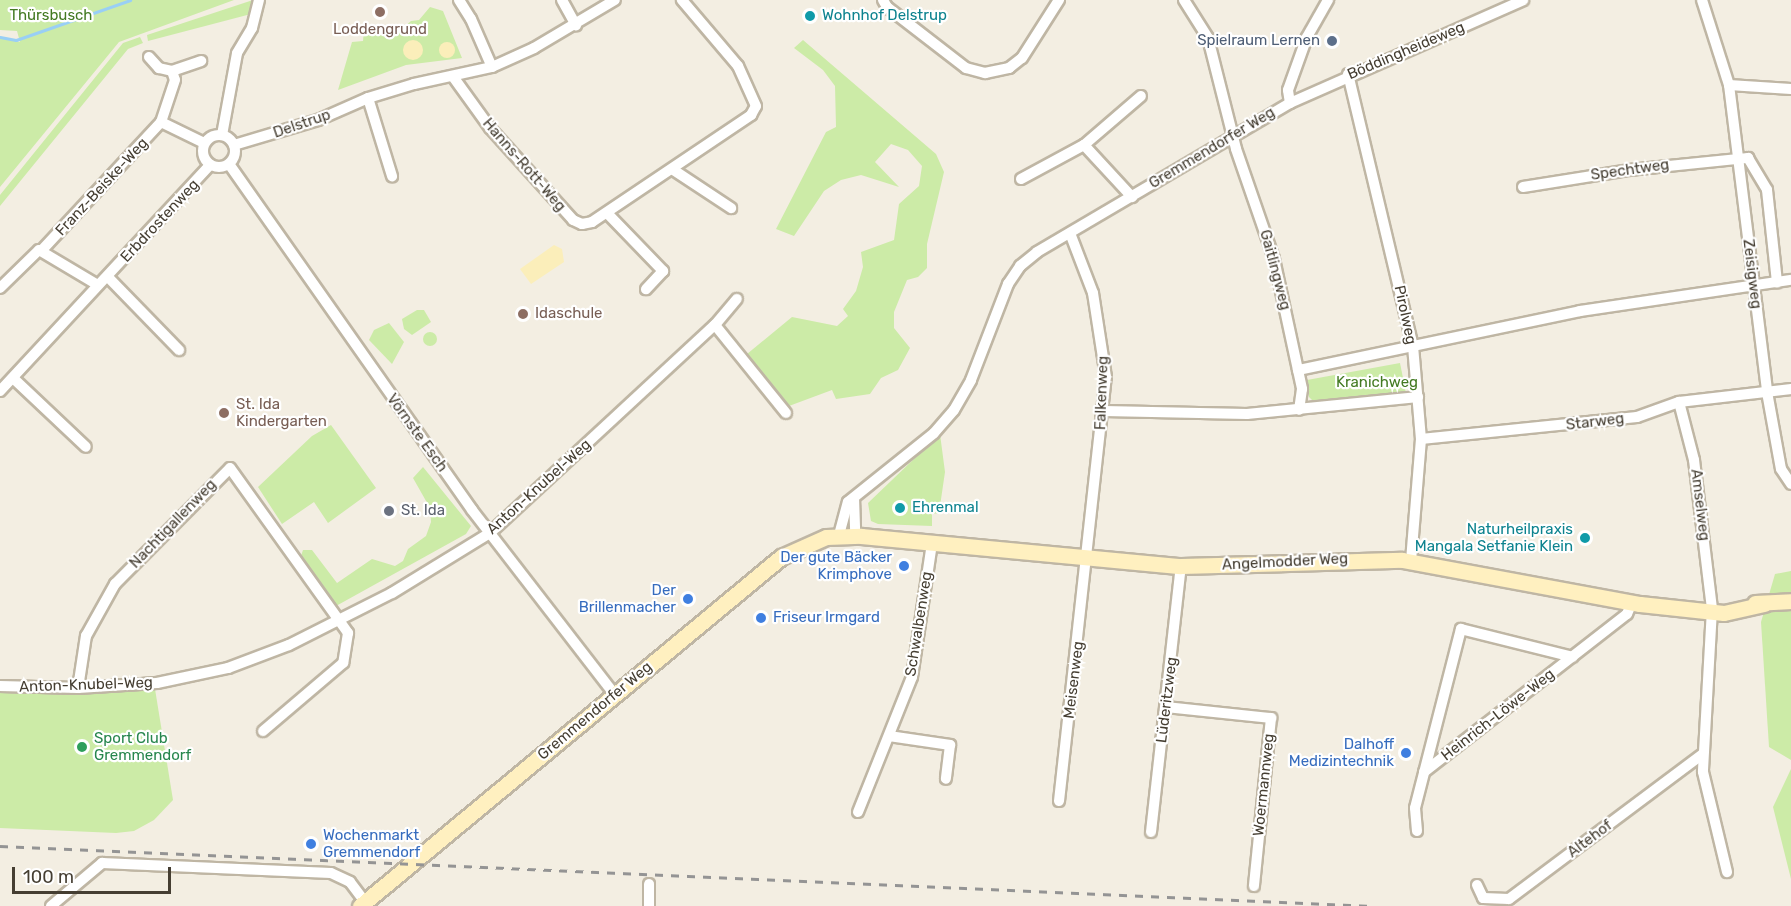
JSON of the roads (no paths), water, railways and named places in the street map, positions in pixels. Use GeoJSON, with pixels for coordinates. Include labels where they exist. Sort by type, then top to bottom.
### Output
{"type":"FeatureCollection","features":[{"type":"Feature","properties":{"kind":"street"},"geometry":{"type":"LineString","coordinates":[[222,135],[237,52],[252,28],[259,0]]}},
{"type":"Feature","properties":{"kind":"street"},"geometry":{"type":"LineString","coordinates":[[459,0],[471,19],[492,67]]}},
{"type":"Feature","properties":{"kind":"street"},"geometry":{"type":"LineString","coordinates":[[562,0],[576,25]]}},
{"type":"Feature","properties":{"kind":"street","name":"Delstrup"},"geometry":{"type":"LineString","coordinates":[[234,145],[318,120],[368,98],[414,84],[454,78],[492,67],[576,25],[615,0]]}},
{"type":"Feature","properties":{"kind":"street","name":"Hanns-Rott-Weg"},"geometry":{"type":"LineString","coordinates":[[454,78],[490,128],[573,220],[582,224],[607,213],[672,169],[751,115],[756,106],[738,66],[682,0]]}},
{"type":"Feature","properties":{"kind":"street"},"geometry":{"type":"LineString","coordinates":[[883,0],[887,7],[966,68],[985,74],[1009,68],[1022,58],[1059,0]]}},
{"type":"Feature","properties":{"kind":"street","name":"Gaitlingweg"},"geometry":{"type":"LineString","coordinates":[[1184,0],[1208,38],[1232,134],[1274,259],[1302,389],[1299,410]]}},
{"type":"Feature","properties":{"kind":"street","name":"Gremmendorfer Weg"},"geometry":{"type":"LineString","coordinates":[[362,904],[781,557],[807,543],[847,535],[844,508],[934,433],[954,410],[971,380],[1008,284],[1020,266],[1232,134],[1290,103],[1288,90],[1307,37],[1328,0]]}},
{"type":"Feature","properties":{"kind":"street","name":"Böddingheideweg"},"geometry":{"type":"LineString","coordinates":[[1290,103],[1348,74],[1523,0]]}},
{"type":"Feature","properties":{"kind":"street","name":"Zeisigweg"},"geometry":{"type":"LineString","coordinates":[[1702,0],[1730,85],[1767,392]]}},
{"type":"Feature","properties":{"kind":"street"},"geometry":{"type":"LineString","coordinates":[[149,57],[159,68],[172,71],[201,61]]}},
{"type":"Feature","properties":{"kind":"street","name":"Franz-Beiske-Weg"},"geometry":{"type":"LineString","coordinates":[[0,288],[35,251],[42,250],[161,122],[175,80],[172,71]]}},
{"type":"Feature","properties":{"kind":"street","name":"Pirolweg"},"geometry":{"type":"LineString","coordinates":[[1348,74],[1413,346],[1421,439],[1411,561]]}},
{"type":"Feature","properties":{"kind":"street"},"geometry":{"type":"LineString","coordinates":[[1730,85],[1791,88]]}},
{"type":"Feature","properties":{"kind":"street"},"geometry":{"type":"LineString","coordinates":[[1021,179],[1084,146],[1141,96]]}},
{"type":"Feature","properties":{"kind":"street"},"geometry":{"type":"LineString","coordinates":[[368,98],[392,176]]}},
{"type":"Feature","properties":{"kind":"street"},"geometry":{"type":"LineString","coordinates":[[161,122],[204,143],[222,135]]}},
{"type":"Feature","properties":{"kind":"street"},"geometry":{"type":"LineString","coordinates":[[222,135],[234,145],[229,164]]}},
{"type":"Feature","properties":{"kind":"street","name":"Erbdrostenweg"},"geometry":{"type":"LineString","coordinates":[[204,143],[202,155],[210,165]]}},
{"type":"Feature","properties":{"kind":"street","name":"Gremmendorfer Weg"},"geometry":{"type":"LineString","coordinates":[[1084,146],[1132,197]]}},
{"type":"Feature","properties":{"kind":"street","name":"Zeisigweg"},"geometry":{"type":"LineString","coordinates":[[1738,157],[1748,158],[1764,179],[1777,282]]}},
{"type":"Feature","properties":{"kind":"street","name":"Spechtweg"},"geometry":{"type":"LineString","coordinates":[[1523,186],[1738,157]]}},
{"type":"Feature","properties":{"kind":"street","name":"Erbdrostenweg"},"geometry":{"type":"LineString","coordinates":[[0,391],[96,284],[108,277],[210,165],[229,164]]}},
{"type":"Feature","properties":{"kind":"street","name":"Vörnste Esch"},"geometry":{"type":"LineString","coordinates":[[229,164],[344,332],[490,533],[615,694]]}},
{"type":"Feature","properties":{"kind":"street"},"geometry":{"type":"LineString","coordinates":[[672,169],[731,208]]}},
{"type":"Feature","properties":{"kind":"street"},"geometry":{"type":"LineString","coordinates":[[607,213],[663,271],[646,289]]}},
{"type":"Feature","properties":{"kind":"street","name":"Falkenweg"},"geometry":{"type":"LineString","coordinates":[[1070,233],[1100,322],[1106,377],[1087,558]]}},
{"type":"Feature","properties":{"kind":"street"},"geometry":{"type":"LineString","coordinates":[[42,250],[96,284]]}},
{"type":"Feature","properties":{"kind":"street","name":"Erbdrostenweg"},"geometry":{"type":"LineString","coordinates":[[108,277],[179,350]]}},
{"type":"Feature","properties":{"kind":"street"},"geometry":{"type":"LineString","coordinates":[[1298,370],[1580,311],[1791,280]]}},
{"type":"Feature","properties":{"kind":"street","name":"Anton-Knubel-Weg"},"geometry":{"type":"LineString","coordinates":[[0,686],[78,688],[157,683],[228,668],[340,620],[490,533],[716,325],[737,299]]}},
{"type":"Feature","properties":{"kind":"street"},"geometry":{"type":"LineString","coordinates":[[716,325],[786,413]]}},
{"type":"Feature","properties":{"kind":"street"},"geometry":{"type":"LineString","coordinates":[[13,378],[86,447]]}},
{"type":"Feature","properties":{"kind":"street","name":"Starweg"},"geometry":{"type":"LineString","coordinates":[[1421,439],[1637,417],[1679,402],[1791,389]]}},
{"type":"Feature","properties":{"kind":"street"},"geometry":{"type":"LineString","coordinates":[[1767,392],[1781,469],[1791,483]]}},
{"type":"Feature","properties":{"kind":"street"},"geometry":{"type":"LineString","coordinates":[[1104,411],[1184,415],[1299,410],[1418,397]]}},
{"type":"Feature","properties":{"kind":"street","name":"Amselweg"},"geometry":{"type":"LineString","coordinates":[[1679,402],[1694,460],[1712,609]]}},
{"type":"Feature","properties":{"kind":"street","name":"Nachtigallenweg"},"geometry":{"type":"LineString","coordinates":[[78,688],[86,636],[115,584],[230,468],[340,620]]}},
{"type":"Feature","properties":{"kind":"street"},"geometry":{"type":"LineString","coordinates":[[847,535],[854,498]]}},
{"type":"Feature","properties":{"kind":"street","name":"Angelmodder Weg"},"geometry":{"type":"LineString","coordinates":[[847,535],[1181,567],[1359,559],[1411,561],[1632,603],[1743,612],[1764,604],[1791,601]]}},
{"type":"Feature","properties":{"kind":"street","name":"Schwalbenweg"},"geometry":{"type":"LineString","coordinates":[[858,812],[912,677],[932,543]]}},
{"type":"Feature","properties":{"kind":"street","name":"Meisenweg"},"geometry":{"type":"LineString","coordinates":[[1059,801],[1087,558]]}},
{"type":"Feature","properties":{"kind":"street","name":"Lüderitzweg"},"geometry":{"type":"LineString","coordinates":[[1151,832],[1181,567]]}},
{"type":"Feature","properties":{"kind":"street","name":"Heinrich-Löwe-Weg"},"geometry":{"type":"LineString","coordinates":[[1424,772],[1628,614],[1632,603]]}},
{"type":"Feature","properties":{"kind":"street"},"geometry":{"type":"LineString","coordinates":[[1712,609],[1703,754],[1711,815],[1728,872]]}},
{"type":"Feature","properties":{"kind":"street"},"geometry":{"type":"LineString","coordinates":[[263,731],[343,663],[348,633],[340,620]]}},
{"type":"Feature","properties":{"kind":"street","name":"Heinrich-Löwe-Weg"},"geometry":{"type":"LineString","coordinates":[[1417,831],[1414,808],[1461,629],[1573,657]]}},
{"type":"Feature","properties":{"kind":"street","name":"Woermannweg"},"geometry":{"type":"LineString","coordinates":[[1166,707],[1271,718],[1254,886]]}},
{"type":"Feature","properties":{"kind":"street"},"geometry":{"type":"LineString","coordinates":[[889,736],[950,745],[946,779]]}},
{"type":"Feature","properties":{"kind":"street","name":"Altehof"},"geometry":{"type":"LineString","coordinates":[[1478,885],[1483,898],[1509,899],[1703,754]]}},
{"type":"Feature","properties":{"kind":"street"},"geometry":{"type":"LineString","coordinates":[[51,906],[102,863],[331,873],[350,882],[362,904]]}},
{"type":"Feature","properties":{"kind":"street"},"geometry":{"type":"LineString","coordinates":[[648,884],[649,906]]}},
{"type":"Feature","properties":{"kind":"waterway"},"geometry":{"type":"LineString","coordinates":[[0,37],[16,40],[130,0]]}},
{"type":"Feature","properties":{"kind":"railway"},"geometry":{"type":"LineString","coordinates":[[0,846],[1373,906]]}},
{"type":"Feature","properties":{"kind":"place","name":"Loddengrund"},"geometry":{"type":"Point","coordinates":[380,12]}},
{"type":"Feature","properties":{"kind":"place","name":"Wohnhof Delstrup"},"geometry":{"type":"Point","coordinates":[810,16]}},
{"type":"Feature","properties":{"kind":"place","name":"Spielraum Lernen"},"geometry":{"type":"Point","coordinates":[1332,41]}},
{"type":"Feature","properties":{"kind":"place","name":"Idaschule"},"geometry":{"type":"Point","coordinates":[523,314]}},
{"type":"Feature","properties":{"kind":"place","name":"St. Ida Kindergarten"},"geometry":{"type":"Point","coordinates":[224,413]}},
{"type":"Feature","properties":{"kind":"place","name":"Ehrenmal"},"geometry":{"type":"Point","coordinates":[900,508]}},
{"type":"Feature","properties":{"kind":"place","name":"St. Ida"},"geometry":{"type":"Point","coordinates":[389,511]}},
{"type":"Feature","properties":{"kind":"place","name":"Naturheilpraxis Mangala Setfanie Klein"},"geometry":{"type":"Point","coordinates":[1585,538]}},
{"type":"Feature","properties":{"kind":"place","name":"Der gute Bäcker Krimphove"},"geometry":{"type":"Point","coordinates":[904,566]}},
{"type":"Feature","properties":{"kind":"place","name":"Der Brillenmacher"},"geometry":{"type":"Point","coordinates":[688,599]}},
{"type":"Feature","properties":{"kind":"place","name":"Friseur Irmgard"},"geometry":{"type":"Point","coordinates":[761,618]}},
{"type":"Feature","properties":{"kind":"place","name":"Sport Club Gremmendorf"},"geometry":{"type":"Point","coordinates":[82,747]}},
{"type":"Feature","properties":{"kind":"place","name":"Dalhoff Medizintechnik"},"geometry":{"type":"Point","coordinates":[1406,753]}},
{"type":"Feature","properties":{"kind":"place","name":"Wochenmarkt Gremmendorf"},"geometry":{"type":"Point","coordinates":[311,844]}},
{"type":"Feature","properties":{"kind":"park label","name":"Thürsbusch"},"geometry":{"type":"Point","coordinates":[51,16]}},
{"type":"Feature","properties":{"kind":"park label","name":"Kranichweg"},"geometry":{"type":"Point","coordinates":[1377,383]}}]}
